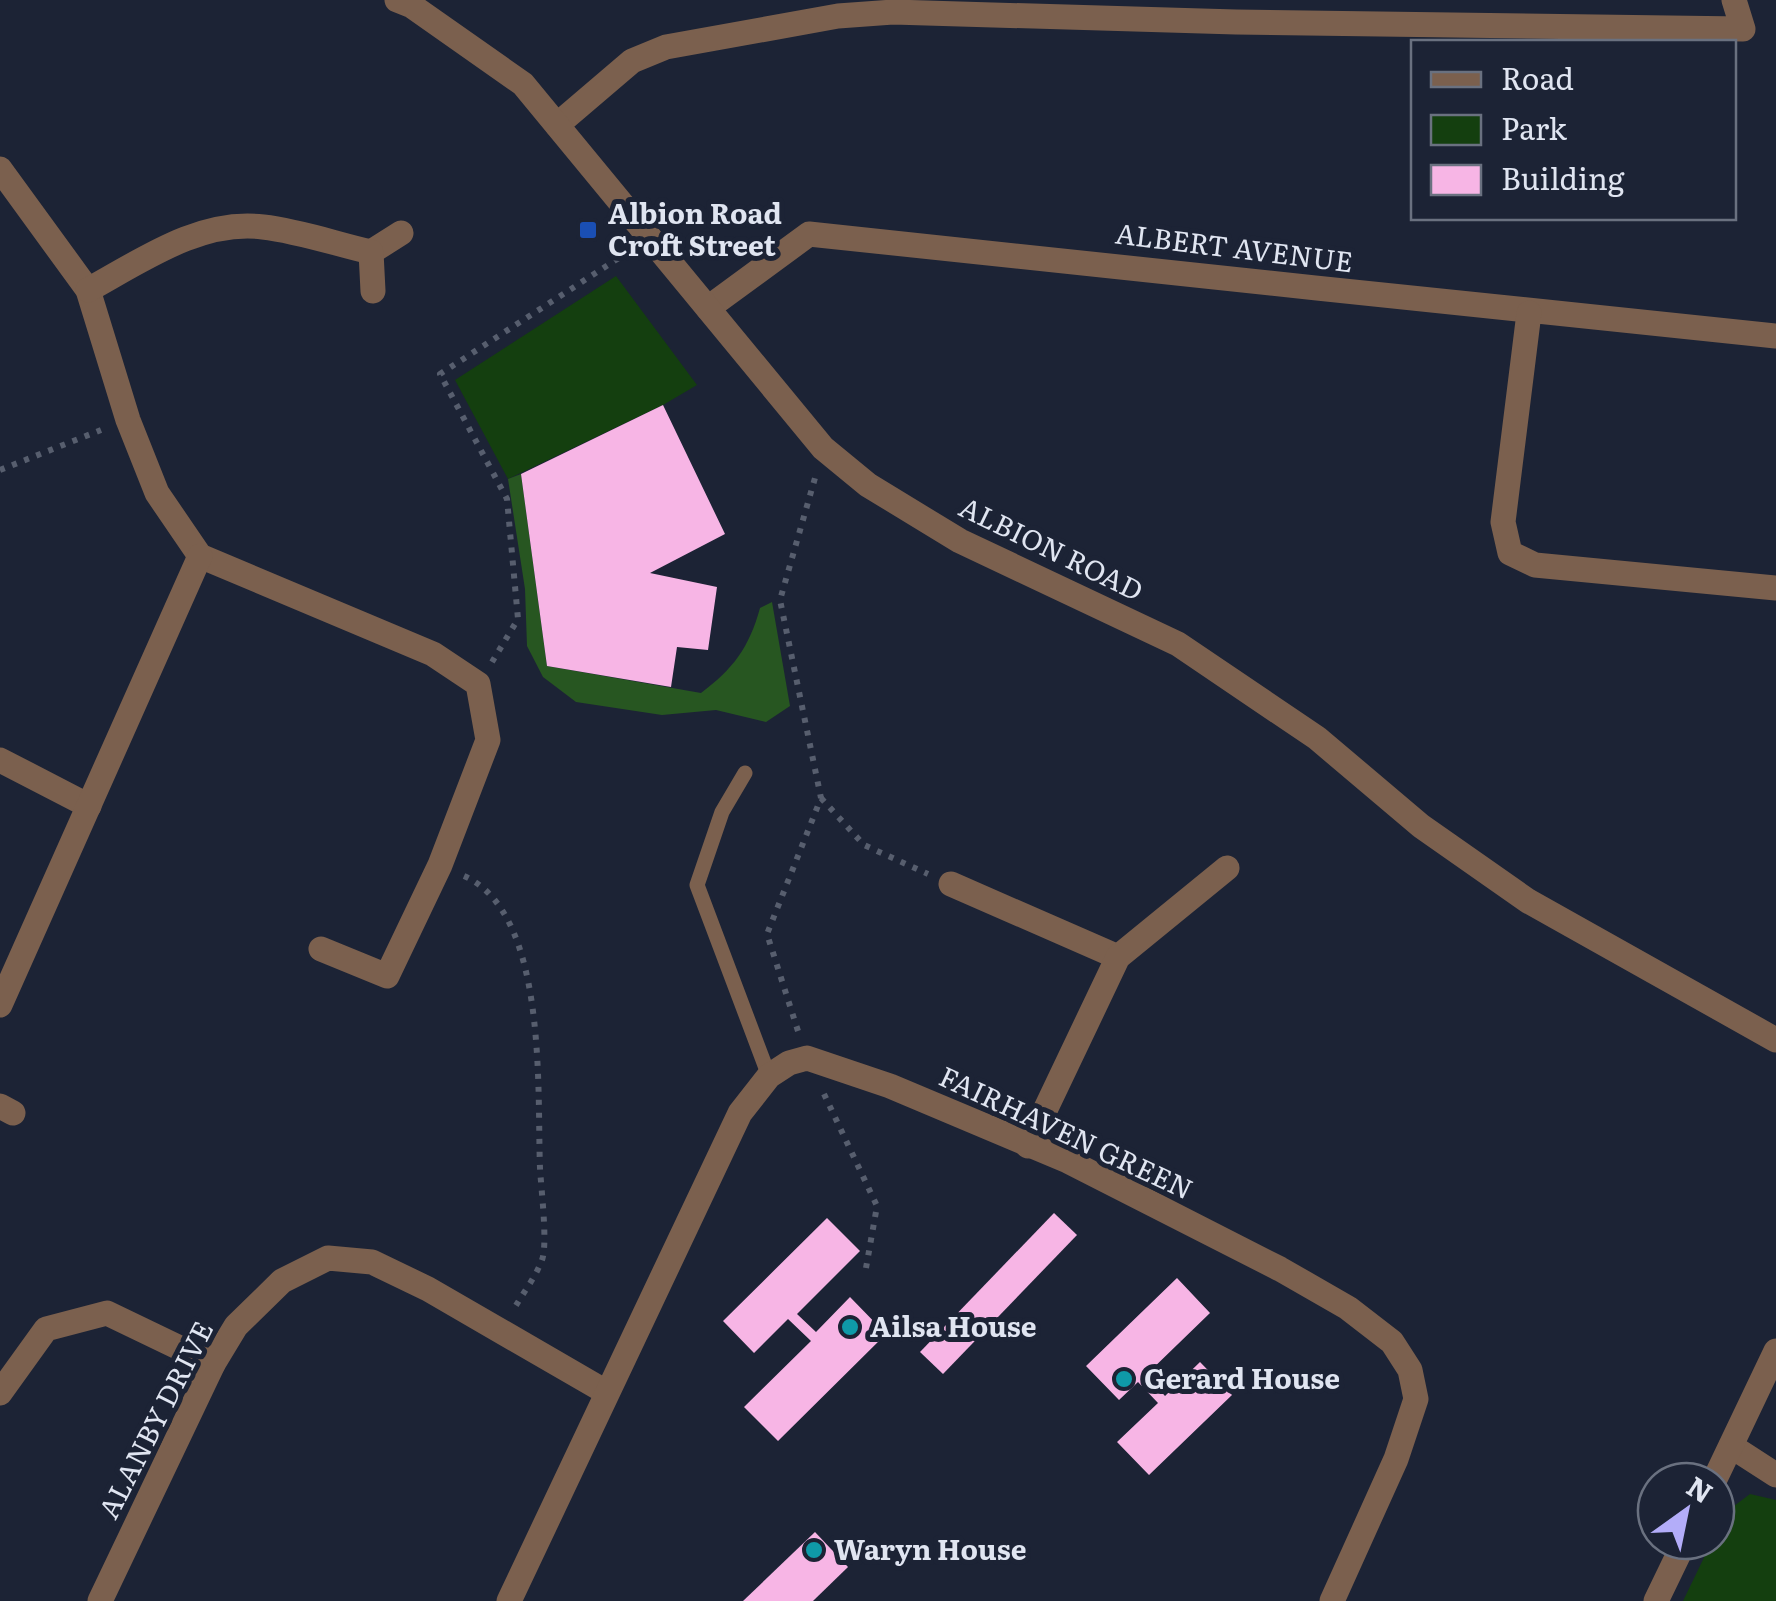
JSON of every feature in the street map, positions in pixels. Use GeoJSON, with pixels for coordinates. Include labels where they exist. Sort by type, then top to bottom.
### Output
{"type":"FeatureCollection","features":[{"type":"Feature","properties":{"kind":"street","name":"ALBION ROAD"},"geometry":{"type":"LineString","coordinates":[[398,0],[522,84],[824,448],[868,485],[960,541],[1178,644],[1316,738],[1421,826],[1528,900],[1776,1040]]}},
{"type":"Feature","properties":{"kind":"street"},"geometry":{"type":"LineString","coordinates":[[558,125],[632,61],[666,47],[838,16],[894,12],[1236,22],[1743,29],[1734,0]]}},
{"type":"Feature","properties":{"kind":"street"},"geometry":{"type":"LineString","coordinates":[[0,168],[88,290],[128,420],[157,494],[200,556],[433,654],[478,684],[488,740],[440,865],[387,976],[321,949]]}},
{"type":"Feature","properties":{"kind":"street"},"geometry":{"type":"LineString","coordinates":[[88,290],[169,246],[212,229],[262,226],[371,252],[401,233]]}},
{"type":"Feature","properties":{"kind":"street","name":"ALBERT AVENUE"},"geometry":{"type":"LineString","coordinates":[[708,308],[809,234],[1155,268],[1529,313],[1776,336]]}},
{"type":"Feature","properties":{"kind":"street"},"geometry":{"type":"LineString","coordinates":[[371,252],[372,291]]}},
{"type":"Feature","properties":{"kind":"street"},"geometry":{"type":"LineString","coordinates":[[1529,313],[1503,522],[1510,553],[1535,565],[1776,588]]}},
{"type":"Feature","properties":{"kind":"street"},"geometry":{"type":"LineString","coordinates":[[0,1005],[200,556]]}},
{"type":"Feature","properties":{"kind":"street"},"geometry":{"type":"LineString","coordinates":[[0,760],[89,806]]}},
{"type":"Feature","properties":{"kind":"street"},"geometry":{"type":"LineString","coordinates":[[1028,1146],[1118,958],[1227,868]]}},
{"type":"Feature","properties":{"kind":"street"},"geometry":{"type":"LineString","coordinates":[[951,884],[1118,958]]}},
{"type":"Feature","properties":{"kind":"street"},"geometry":{"type":"LineString","coordinates":[[510,1601],[740,1113],[769,1076],[789,1063],[807,1058]]}},
{"type":"Feature","properties":{"kind":"street","name":"FAIRHAVEN GREEN"},"geometry":{"type":"LineString","coordinates":[[807,1058],[890,1086],[1068,1162],[1280,1269],[1348,1308],[1392,1342],[1410,1370],[1416,1399],[1396,1459],[1332,1601]]}},
{"type":"Feature","properties":{"kind":"street","name":"ALANBY DRIVE"},"geometry":{"type":"LineString","coordinates":[[100,1601],[213,1364],[236,1326],[282,1281],[328,1258],[372,1262],[502,1330],[606,1392]]}},
{"type":"Feature","properties":{"kind":"street"},"geometry":{"type":"LineString","coordinates":[[0,1392],[46,1329],[107,1313],[213,1364]]}},
{"type":"Feature","properties":{"kind":"street"},"geometry":{"type":"LineString","coordinates":[[1723,1461],[1776,1351]]}},
{"type":"Feature","properties":{"kind":"street"},"geometry":{"type":"LineString","coordinates":[[1730,1446],[1776,1474]]}},
{"type":"Feature","properties":{"kind":"street"},"geometry":{"type":"LineString","coordinates":[[1656,1601],[1675,1561]]}},
{"type":"Feature","properties":{"kind":"lane"},"geometry":{"type":"LineString","coordinates":[[745,773],[722,812],[697,885],[769,1076]]}},
{"type":"Feature","properties":{"kind":"path"},"geometry":{"type":"LineString","coordinates":[[478,684],[518,618],[507,499],[440,374],[651,237]]}},
{"type":"Feature","properties":{"kind":"path"},"geometry":{"type":"LineString","coordinates":[[0,470],[128,420]]}},
{"type":"Feature","properties":{"kind":"path"},"geometry":{"type":"LineString","coordinates":[[824,448],[780,600],[821,798],[864,845],[951,884]]}},
{"type":"Feature","properties":{"kind":"path"},"geometry":{"type":"LineString","coordinates":[[821,798],[767,934],[807,1058],[877,1206],[866,1268]]}},
{"type":"Feature","properties":{"kind":"path"},"geometry":{"type":"LineString","coordinates":[[440,865],[473,880],[508,918],[524,956],[535,1018],[544,1258],[502,1330]]}},
{"type":"Feature","properties":{"kind":"green space"},"geometry":{"type":"Polygon","coordinates":[[[616,276],[697,385],[508,479],[455,380],[616,276]]]}},
{"type":"Feature","properties":{"kind":"green space"},"geometry":{"type":"Polygon","coordinates":[[[521,474],[547,666],[701,693],[738,656],[751,635],[760,608],[772,602],[790,706],[766,722],[716,710],[662,715],[576,702],[543,677],[527,646],[525,589],[508,479],[521,474]]]}},
{"type":"Feature","properties":{"kind":"green space"},"geometry":{"type":"Polygon","coordinates":[[[1750,1494],[1776,1500],[1776,1601],[1683,1601],[1702,1561],[1736,1561],[1736,1504],[1750,1494]]]}},
{"type":"Feature","properties":{"kind":"building"},"geometry":{"type":"Polygon","coordinates":[[[663,405],[725,534],[650,573],[717,587],[708,650],[677,647],[671,687],[547,666],[521,474],[663,405]]]}},
{"type":"Feature","properties":{"kind":"building"},"geometry":{"type":"Polygon","coordinates":[[[1054,1213],[1077,1235],[943,1374],[920,1352],[1054,1213]]]}},
{"type":"Feature","properties":{"kind":"building","name":"Ailsa House"},"geometry":{"type":"Polygon","coordinates":[[[827,1218],[860,1251],[797,1314],[816,1332],[850,1297],[886,1334],[778,1441],[744,1407],[811,1341],[788,1319],[754,1353],[723,1321],[827,1218]]]}},
{"type":"Feature","properties":{"kind":"building","name":"Gerard House"},"geometry":{"type":"Polygon","coordinates":[[[1177,1278],[1210,1313],[1146,1375],[1165,1396],[1200,1362],[1232,1395],[1149,1475],[1117,1442],[1158,1403],[1138,1382],[1119,1400],[1086,1366],[1177,1278]]]}},
{"type":"Feature","properties":{"kind":"building","name":"Waryn House"},"geometry":{"type":"Polygon","coordinates":[[[815,1532],[848,1567],[813,1601],[743,1601],[815,1532]]]}},
{"type":"Feature","properties":{"kind":"place","name":"Albion Road Croft Street"},"geometry":{"type":"Point","coordinates":[588,230]}},
{"type":"Feature","properties":{"kind":"place","name":"Ailsa House"},"geometry":{"type":"Point","coordinates":[850,1327]}},
{"type":"Feature","properties":{"kind":"place","name":"Gerard House"},"geometry":{"type":"Point","coordinates":[1124,1379]}},
{"type":"Feature","properties":{"kind":"place","name":"Waryn House"},"geometry":{"type":"Point","coordinates":[814,1550]}}]}
